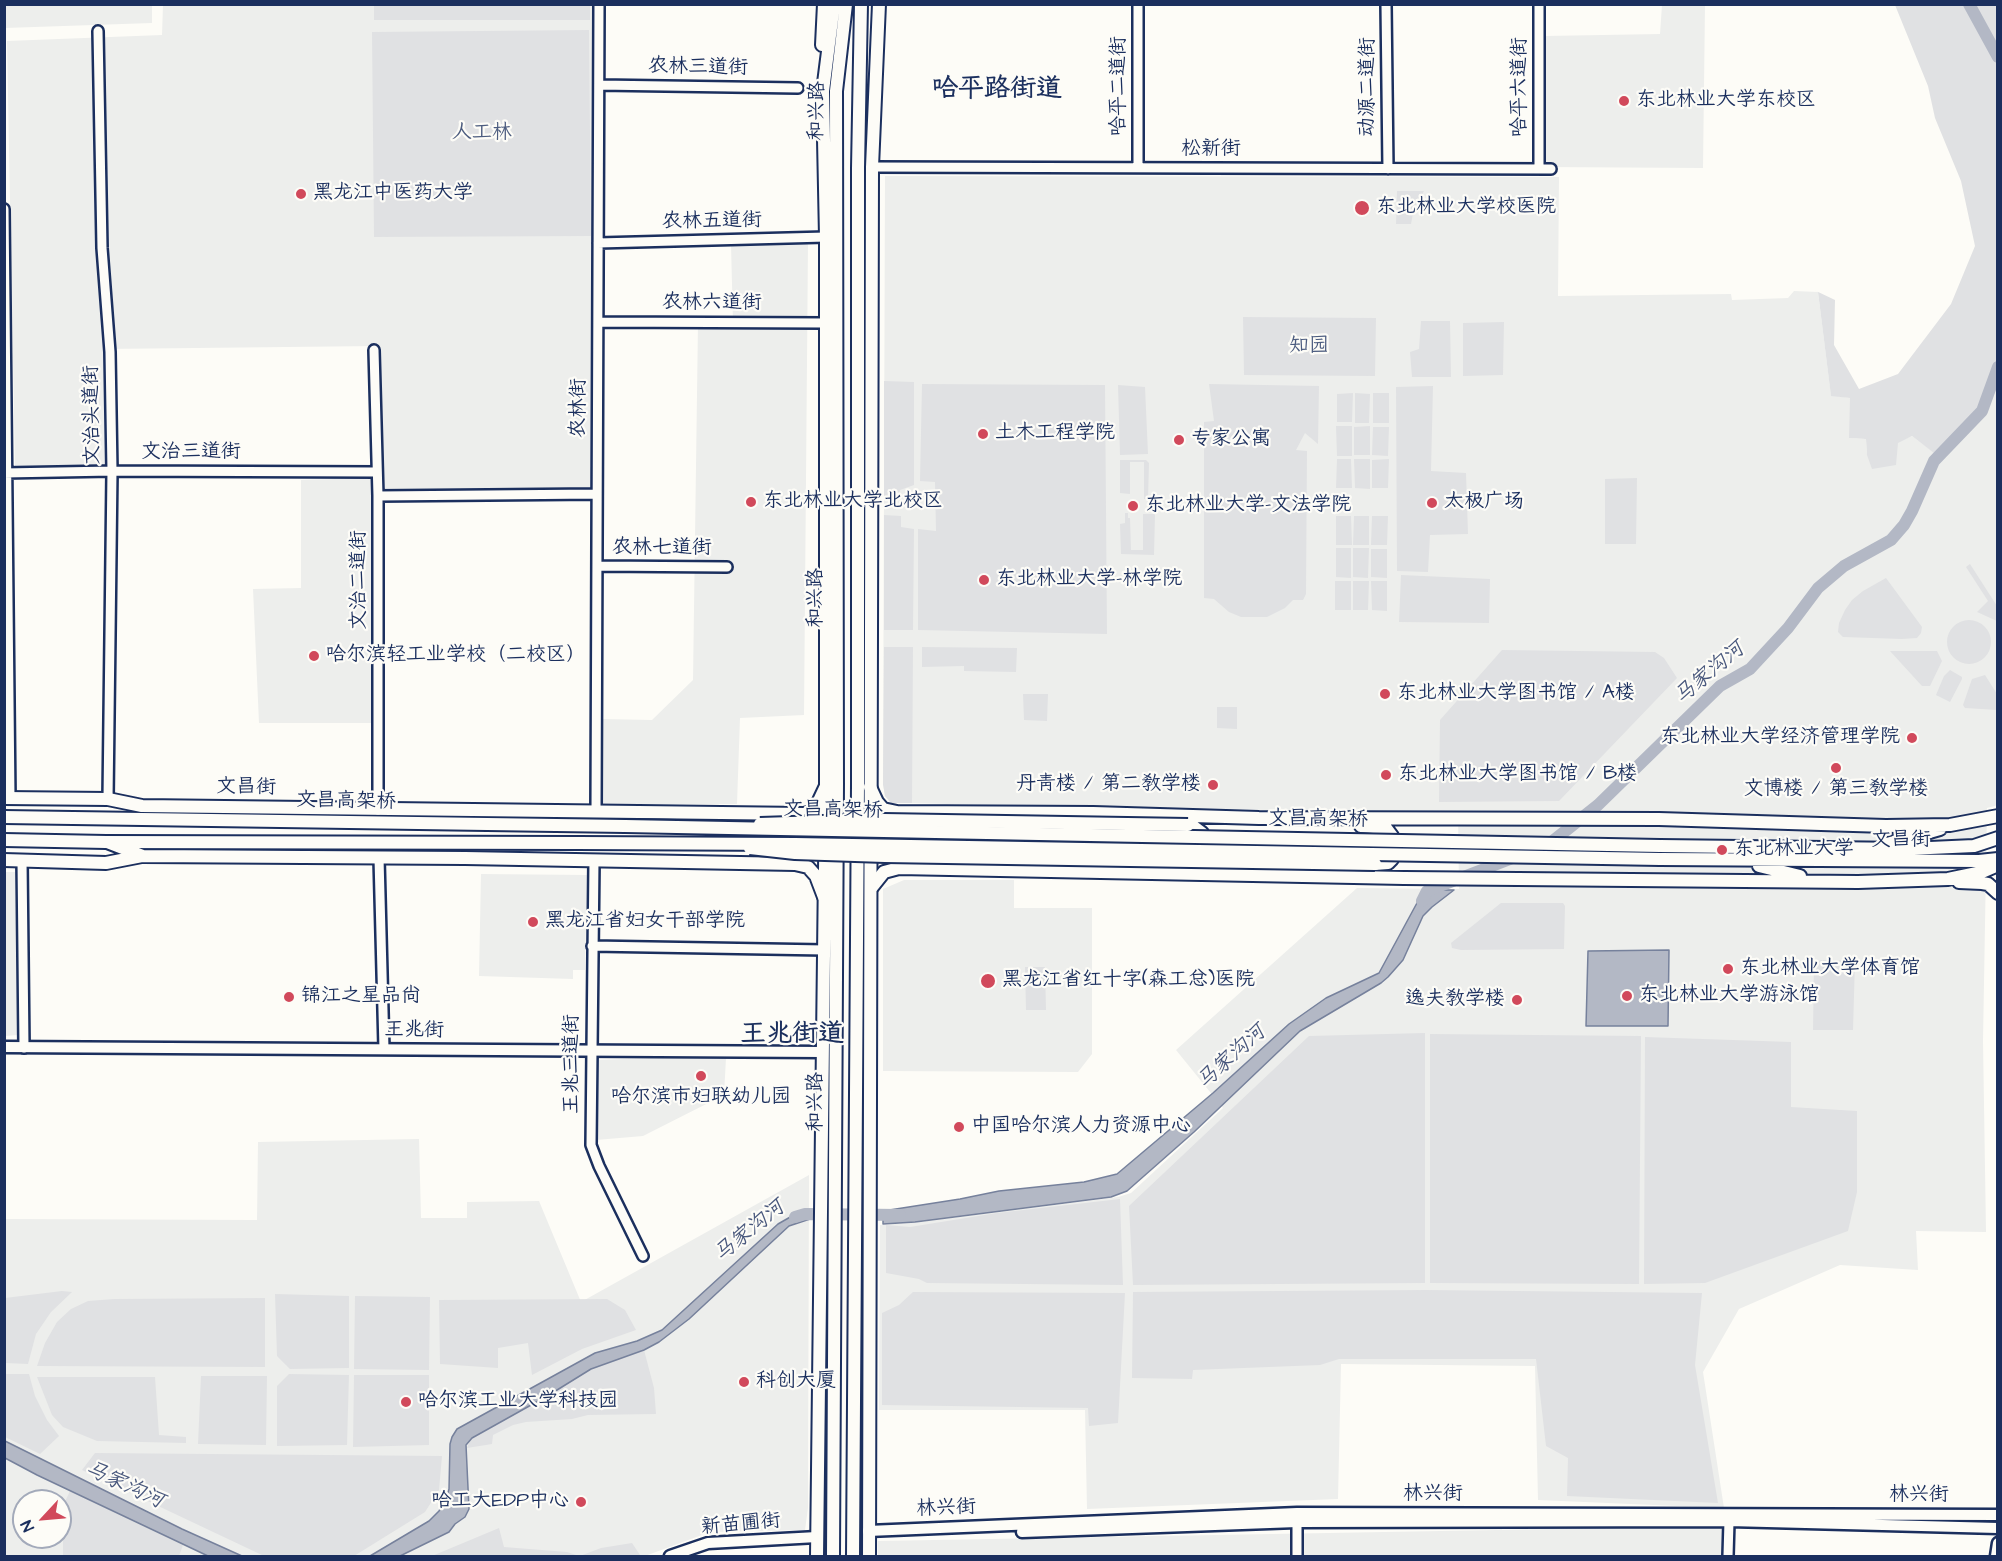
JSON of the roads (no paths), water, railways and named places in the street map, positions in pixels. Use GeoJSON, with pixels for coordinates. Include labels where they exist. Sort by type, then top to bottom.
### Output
{"type":"FeatureCollection","features":[{"type":"Feature","properties":{"kind":"main road","name":"和兴路"},"geometry":{"type":"LineString","coordinates":[[817,1546],[826,783],[824,4]]}},
{"type":"Feature","properties":{"kind":"main road","name":"和兴路"},"geometry":{"type":"LineString","coordinates":[[823,91],[834,4]]}},
{"type":"Feature","properties":{"kind":"main road","name":"和兴路"},"geometry":{"type":"LineString","coordinates":[[832,1557],[836,1191],[836,91],[846,4]]}},
{"type":"Feature","properties":{"kind":"main road"},"geometry":{"type":"LineString","coordinates":[[853,1557],[861,4]]}},
{"type":"Feature","properties":{"kind":"main road"},"geometry":{"type":"LineString","coordinates":[[869,1557],[872,173],[879,4]]}},
{"type":"Feature","properties":{"kind":"main road"},"geometry":{"type":"LineString","coordinates":[[859,54],[872,173]]}},
{"type":"Feature","properties":{"kind":"main road"},"geometry":{"type":"LineString","coordinates":[[825,166],[836,91]]}},
{"type":"Feature","properties":{"kind":"main road","name":"文昌街"},"geometry":{"type":"LineString","coordinates":[[7,799],[108,799],[142,806],[804,814],[813,811],[819,804],[826,783]]}},
{"type":"Feature","properties":{"kind":"main road"},"geometry":{"type":"LineString","coordinates":[[856,933],[869,789]]}},
{"type":"Feature","properties":{"kind":"main road"},"geometry":{"type":"LineString","coordinates":[[869,789],[883,809],[890,812],[1093,813],[1259,818],[1659,819],[1886,826],[1949,825],[1998,816]]}},
{"type":"Feature","properties":{"kind":"main road"},"geometry":{"type":"LineString","coordinates":[[107,818],[142,806]]}},
{"type":"Feature","properties":{"kind":"main road"},"geometry":{"type":"LineString","coordinates":[[465,811],[518,824]]}},
{"type":"Feature","properties":{"kind":"main road"},"geometry":{"type":"LineString","coordinates":[[924,812],[911,817],[903,831],[902,838],[906,854],[916,865],[927,869]]}},
{"type":"Feature","properties":{"kind":"main road"},"geometry":{"type":"LineString","coordinates":[[768,814],[782,821],[788,833],[783,855],[770,863]]}},
{"type":"Feature","properties":{"kind":"main road","name":"文昌高架桥"},"geometry":{"type":"LineString","coordinates":[[4,817],[707,827],[1660,846]]}},
{"type":"Feature","properties":{"kind":"main road"},"geometry":{"type":"LineString","coordinates":[[710,845],[795,853],[1375,864],[1388,863],[1394,855],[1392,836],[1386,828],[1296,826],[1259,818]]}},
{"type":"Feature","properties":{"kind":"main road"},"geometry":{"type":"LineString","coordinates":[[707,827],[884,820],[1188,825],[1202,833],[1206,852],[1202,863],[1181,875]]}},
{"type":"Feature","properties":{"kind":"main road"},"geometry":{"type":"LineString","coordinates":[[1874,848],[1924,835],[1949,825]]}},
{"type":"Feature","properties":{"kind":"main road","name":"文昌高架桥"},"geometry":{"type":"LineString","coordinates":[[4,840],[710,845],[795,843],[1660,859]]}},
{"type":"Feature","properties":{"kind":"main road","name":"文昌街"},"geometry":{"type":"LineString","coordinates":[[1660,846],[1956,847],[1993,840]]}},
{"type":"Feature","properties":{"kind":"main road"},"geometry":{"type":"LineString","coordinates":[[106,842],[143,856]]}},
{"type":"Feature","properties":{"kind":"main road"},"geometry":{"type":"LineString","coordinates":[[465,858],[518,842]]}},
{"type":"Feature","properties":{"kind":"main road"},"geometry":{"type":"LineString","coordinates":[[4,860],[106,863],[143,856],[465,858],[795,864],[808,867],[816,876],[824,897]]}},
{"type":"Feature","properties":{"kind":"main road","name":"文昌街"},"geometry":{"type":"LineString","coordinates":[[1660,859],[1979,861],[1998,858]]}},
{"type":"Feature","properties":{"kind":"main road"},"geometry":{"type":"LineString","coordinates":[[1719,860],[1748,863],[1817,880]]}},
{"type":"Feature","properties":{"kind":"main road"},"geometry":{"type":"LineString","coordinates":[[1874,882],[1948,879],[1982,872],[1998,865]]}},
{"type":"Feature","properties":{"kind":"main road"},"geometry":{"type":"LineString","coordinates":[[872,887],[877,879],[891,869],[927,869],[1404,878],[1982,883],[1988,884],[1998,893]]}},
{"type":"Feature","properties":{"kind":"main road"},"geometry":{"type":"LineString","coordinates":[[856,1022],[869,1052]]}},
{"type":"Feature","properties":{"kind":"main road","name":"王兆街"},"geometry":{"type":"LineString","coordinates":[[4,1047],[823,1052]]}},
{"type":"Feature","properties":{"kind":"main road"},"geometry":{"type":"LineString","coordinates":[[855,1382],[870,1322]]}},
{"type":"Feature","properties":{"kind":"main road","name":"林兴街"},"geometry":{"type":"LineString","coordinates":[[869,1533],[1297,1513],[1998,1515]]}},
{"type":"Feature","properties":{"kind":"main road","name":"林兴街"},"geometry":{"type":"LineString","coordinates":[[869,1533],[1297,1522],[1729,1521],[1998,1528]]}},
{"type":"Feature","properties":{"kind":"main road"},"geometry":{"type":"LineString","coordinates":[[859,1557],[869,1533]]}},
{"type":"Feature","properties":{"kind":"main road","name":"新苗圃街"},"geometry":{"type":"LineString","coordinates":[[670,1557],[708,1543],[817,1546]]}},
{"type":"Feature","properties":{"kind":"main road"},"geometry":{"type":"LineString","coordinates":[[1996,1557],[1998,1543]]}},
{"type":"Feature","properties":{"kind":"main road","name":"新苗圃街"},"geometry":{"type":"LineString","coordinates":[[684,1557],[707,1548],[817,1546]]}},
{"type":"Feature","properties":{"kind":"street","name":"农林街"},"geometry":{"type":"LineString","coordinates":[[596,811],[599,4]]}},
{"type":"Feature","properties":{"kind":"street","name":"哈平二道街"},"geometry":{"type":"LineString","coordinates":[[1138,4],[1138,168]]}},
{"type":"Feature","properties":{"kind":"street","name":"动源二道街"},"geometry":{"type":"LineString","coordinates":[[1386,4],[1388,169]]}},
{"type":"Feature","properties":{"kind":"street","name":"哈平六道街"},"geometry":{"type":"LineString","coordinates":[[1539,4],[1539,169]]}},
{"type":"Feature","properties":{"kind":"street","name":"文治头道街"},"geometry":{"type":"LineString","coordinates":[[98,31],[102,248],[110,352],[112,471],[108,799]]}},
{"type":"Feature","properties":{"kind":"street","name":"农林三道街"},"geometry":{"type":"LineString","coordinates":[[599,85],[798,88]]}},
{"type":"Feature","properties":{"kind":"street","name":"松新街"},"geometry":{"type":"LineString","coordinates":[[872,173],[1138,168],[1551,169]]}},
{"type":"Feature","properties":{"kind":"street"},"geometry":{"type":"LineString","coordinates":[[4,209],[7,799]]}},
{"type":"Feature","properties":{"kind":"street","name":"农林五道街"},"geometry":{"type":"LineString","coordinates":[[598,243],[826,237]]}},
{"type":"Feature","properties":{"kind":"street","name":"农林六道街"},"geometry":{"type":"LineString","coordinates":[[598,322],[825,323]]}},
{"type":"Feature","properties":{"kind":"street","name":"文治二道街"},"geometry":{"type":"LineString","coordinates":[[374,350],[378,496],[378,810]]}},
{"type":"Feature","properties":{"kind":"street","name":"文治三道街"},"geometry":{"type":"LineString","coordinates":[[6,473],[377,472]]}},
{"type":"Feature","properties":{"kind":"street"},"geometry":{"type":"LineString","coordinates":[[378,496],[597,494]]}},
{"type":"Feature","properties":{"kind":"street","name":"农林七道街"},"geometry":{"type":"LineString","coordinates":[[597,566],[727,567]]}},
{"type":"Feature","properties":{"kind":"street"},"geometry":{"type":"LineString","coordinates":[[379,858],[384,1049]]}},
{"type":"Feature","properties":{"kind":"street"},"geometry":{"type":"LineString","coordinates":[[22,860],[24,1048]]}},
{"type":"Feature","properties":{"kind":"street","name":"王兆三道街"},"geometry":{"type":"LineString","coordinates":[[594,860],[591,1145],[643,1256]]}},
{"type":"Feature","properties":{"kind":"street"},"geometry":{"type":"LineString","coordinates":[[592,946],[825,950]]}},
{"type":"Feature","properties":{"kind":"street"},"geometry":{"type":"LineString","coordinates":[[1728,1557],[1729,1521]]}},
{"type":"Feature","properties":{"kind":"street"},"geometry":{"type":"LineString","coordinates":[[1297,1522],[1297,1557]]}},
{"type":"Feature","properties":{"kind":"waterway","name":"马家沟河"},"geometry":{"type":"LineString","coordinates":[[1969,4],[1998,57]]}},
{"type":"Feature","properties":{"kind":"waterway","name":"马家沟河"},"geometry":{"type":"LineString","coordinates":[[1422,901],[1427,891],[1549,844],[1598,805],[1720,686],[1750,669],[1788,628],[1818,588],[1844,566],[1891,540],[1912,511],[1934,461],[1982,411],[1998,367]]}},
{"type":"Feature","properties":{"kind":"waterway","name":"马家沟河"},"geometry":{"type":"LineString","coordinates":[[795,1217],[805,1214],[900,1215]]}},
{"type":"Feature","properties":{"kind":"place","name":"东北林业大学东校区"},"geometry":{"type":"Point","coordinates":[1624,101]}},
{"type":"Feature","properties":{"kind":"place","name":"黑龙江中医药大学"},"geometry":{"type":"Point","coordinates":[301,194]}},
{"type":"Feature","properties":{"kind":"place","name":"东北林业大学校医院"},"geometry":{"type":"Point","coordinates":[1362,208]}},
{"type":"Feature","properties":{"kind":"place","name":"土木工程学院"},"geometry":{"type":"Point","coordinates":[983,434]}},
{"type":"Feature","properties":{"kind":"place","name":"专家公寓"},"geometry":{"type":"Point","coordinates":[1179,440]}},
{"type":"Feature","properties":{"kind":"place","name":"东北林业大学北校区"},"geometry":{"type":"Point","coordinates":[751,502]}},
{"type":"Feature","properties":{"kind":"place","name":"太极广场"},"geometry":{"type":"Point","coordinates":[1432,503]}},
{"type":"Feature","properties":{"kind":"place","name":"东北林业大学-文法学院"},"geometry":{"type":"Point","coordinates":[1133,506]}},
{"type":"Feature","properties":{"kind":"place","name":"东北林业大学-林学院"},"geometry":{"type":"Point","coordinates":[984,580]}},
{"type":"Feature","properties":{"kind":"place","name":"哈尔滨轻工业学校（二校区）"},"geometry":{"type":"Point","coordinates":[314,656]}},
{"type":"Feature","properties":{"kind":"place","name":"东北林业大学图书馆 / A楼"},"geometry":{"type":"Point","coordinates":[1385,694]}},
{"type":"Feature","properties":{"kind":"place","name":"东北林业大学经济管理学院"},"geometry":{"type":"Point","coordinates":[1912,738]}},
{"type":"Feature","properties":{"kind":"place","name":"文博楼 / 第三教学楼"},"geometry":{"type":"Point","coordinates":[1836,768]}},
{"type":"Feature","properties":{"kind":"place","name":"东北林业大学图书馆 / B楼"},"geometry":{"type":"Point","coordinates":[1386,775]}},
{"type":"Feature","properties":{"kind":"place","name":"丹青楼 / 第二教学楼"},"geometry":{"type":"Point","coordinates":[1213,785]}},
{"type":"Feature","properties":{"kind":"place","name":"东北林业大学"},"geometry":{"type":"Point","coordinates":[1722,850]}},
{"type":"Feature","properties":{"kind":"place","name":"黑龙江省妇女干部学院"},"geometry":{"type":"Point","coordinates":[533,922]}},
{"type":"Feature","properties":{"kind":"place","name":"东北林业大学体育馆"},"geometry":{"type":"Point","coordinates":[1728,969]}},
{"type":"Feature","properties":{"kind":"place","name":"黑龙江省红十字(森工总)医院"},"geometry":{"type":"Point","coordinates":[988,981]}},
{"type":"Feature","properties":{"kind":"place","name":"东北林业大学游泳馆"},"geometry":{"type":"Point","coordinates":[1627,996]}},
{"type":"Feature","properties":{"kind":"place","name":"锦江之星品尚"},"geometry":{"type":"Point","coordinates":[289,997]}},
{"type":"Feature","properties":{"kind":"place","name":"逸夫教学楼"},"geometry":{"type":"Point","coordinates":[1517,1000]}},
{"type":"Feature","properties":{"kind":"place","name":"哈尔滨市妇联幼儿园"},"geometry":{"type":"Point","coordinates":[701,1076]}},
{"type":"Feature","properties":{"kind":"place","name":"中国哈尔滨人力资源中心"},"geometry":{"type":"Point","coordinates":[959,1127]}},
{"type":"Feature","properties":{"kind":"place","name":"科创大厦"},"geometry":{"type":"Point","coordinates":[744,1382]}},
{"type":"Feature","properties":{"kind":"place","name":"哈尔滨工业大学科技园"},"geometry":{"type":"Point","coordinates":[406,1402]}},
{"type":"Feature","properties":{"kind":"place","name":"哈工大EDP中心"},"geometry":{"type":"Point","coordinates":[581,1502]}},
{"type":"Feature","properties":{"kind":"district","name":"哈平路街道"},"geometry":{"type":"Point","coordinates":[997,91]}},
{"type":"Feature","properties":{"kind":"district","name":"王兆街道"},"geometry":{"type":"Point","coordinates":[792,1036]}},
{"type":"Feature","properties":{"kind":"park label","name":"人工林"},"geometry":{"type":"Point","coordinates":[482,134]}},
{"type":"Feature","properties":{"kind":"park label","name":"知园"},"geometry":{"type":"Point","coordinates":[1309,347]}}]}
